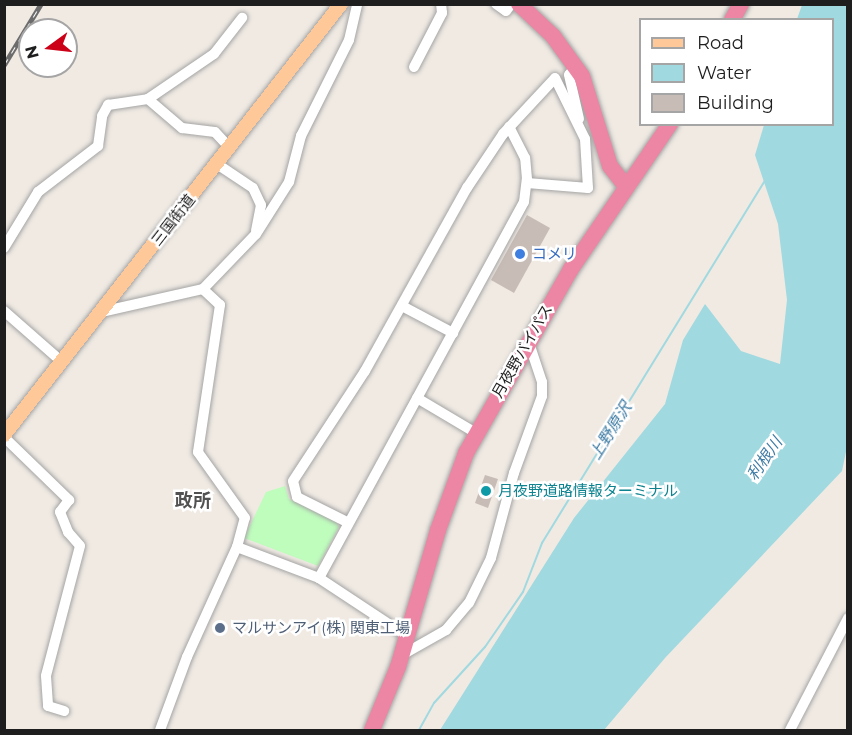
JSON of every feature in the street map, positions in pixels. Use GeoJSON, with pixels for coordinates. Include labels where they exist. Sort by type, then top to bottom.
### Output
{"type":"FeatureCollection","features":[{"type":"Feature","properties":{"kind":"highway"},"geometry":{"type":"LineString","coordinates":[[519,4],[544,26],[576,66],[592,99],[610,166],[625,185]]}},
{"type":"Feature","properties":{"kind":"highway"},"geometry":{"type":"LineString","coordinates":[[733,18],[741,4]]}},
{"type":"Feature","properties":{"kind":"highway","name":"月夜野バイパス"},"geometry":{"type":"LineString","coordinates":[[372,730],[402,655],[447,501],[476,433],[528,340],[625,185],[669,126]]}},
{"type":"Feature","properties":{"kind":"main road","name":"三国街道"},"geometry":{"type":"LineString","coordinates":[[4,436],[230,148],[336,8]]}},
{"type":"Feature","properties":{"kind":"street"},"geometry":{"type":"LineString","coordinates":[[101,312],[203,289],[256,234],[290,182],[301,136],[349,40],[357,4]]}},
{"type":"Feature","properties":{"kind":"street"},"geometry":{"type":"LineString","coordinates":[[414,67],[442,13],[441,4]]}},
{"type":"Feature","properties":{"kind":"street"},"geometry":{"type":"LineString","coordinates":[[496,4],[506,11],[512,4]]}},
{"type":"Feature","properties":{"kind":"street"},"geometry":{"type":"LineString","coordinates":[[4,248],[38,192],[98,146],[102,116],[108,105],[148,99],[214,54],[242,18]]}},
{"type":"Feature","properties":{"kind":"street"},"geometry":{"type":"LineString","coordinates":[[527,183],[588,188],[587,149],[569,75],[576,66]]}},
{"type":"Feature","properties":{"kind":"street"},"geometry":{"type":"LineString","coordinates":[[347,522],[297,497],[292,484],[402,306],[467,188],[509,127],[555,78],[581,130]]}},
{"type":"Feature","properties":{"kind":"street"},"geometry":{"type":"LineString","coordinates":[[148,99],[182,128],[214,132],[230,148]]}},
{"type":"Feature","properties":{"kind":"street"},"geometry":{"type":"LineString","coordinates":[[319,578],[347,522],[517,215],[527,183],[521,147],[509,127]]}},
{"type":"Feature","properties":{"kind":"street"},"geometry":{"type":"LineString","coordinates":[[217,164],[253,188],[261,205],[256,234]]}},
{"type":"Feature","properties":{"kind":"street"},"geometry":{"type":"LineString","coordinates":[[160,730],[179,676],[237,547],[243,512],[225,495],[198,452],[220,305],[203,289]]}},
{"type":"Feature","properties":{"kind":"street"},"geometry":{"type":"LineString","coordinates":[[402,306],[453,333]]}},
{"type":"Feature","properties":{"kind":"street"},"geometry":{"type":"LineString","coordinates":[[4,311],[62,362]]}},
{"type":"Feature","properties":{"kind":"street"},"geometry":{"type":"LineString","coordinates":[[402,655],[446,630],[469,603],[491,558],[514,473],[542,396],[542,382],[528,340]]}},
{"type":"Feature","properties":{"kind":"street"},"geometry":{"type":"LineString","coordinates":[[417,398],[476,433]]}},
{"type":"Feature","properties":{"kind":"street"},"geometry":{"type":"LineString","coordinates":[[4,436],[69,500],[60,512],[68,532],[80,546],[46,676],[48,706],[64,711]]}},
{"type":"Feature","properties":{"kind":"street"},"geometry":{"type":"LineString","coordinates":[[237,547],[319,578],[407,636]]}},
{"type":"Feature","properties":{"kind":"street"},"geometry":{"type":"LineString","coordinates":[[790,730],[848,618]]}},
{"type":"Feature","properties":{"kind":"green space"},"geometry":{"type":"Polygon","coordinates":[[[285,486],[289,499],[336,522],[339,527],[318,566],[244,538],[266,492],[285,486]]]}},
{"type":"Feature","properties":{"kind":"water","name":"利根川"},"geometry":{"type":"Polygon","coordinates":[[[802,5],[847,5],[848,442],[842,471],[665,658],[604,730],[440,730],[574,518],[665,404],[683,340],[705,304],[741,351],[780,364],[787,300],[778,224],[755,155],[764,126],[834,126],[834,18],[797,18],[802,5]]]}},
{"type":"Feature","properties":{"kind":"building","name":"コメリ"},"geometry":{"type":"Polygon","coordinates":[[[527,215],[550,228],[514,293],[491,280],[527,215]]]}},
{"type":"Feature","properties":{"kind":"building","name":"月夜野道路情報ターミナル"},"geometry":{"type":"Polygon","coordinates":[[[485,475],[498,479],[488,508],[475,503],[485,475]]]}},
{"type":"Feature","properties":{"kind":"waterway","name":"上野原沢"},"geometry":{"type":"LineString","coordinates":[[419,730],[434,703],[485,647],[523,592],[542,543],[765,181]]}},
{"type":"Feature","properties":{"kind":"railway"},"geometry":{"type":"LineString","coordinates":[[4,65],[41,4]]}},
{"type":"Feature","properties":{"kind":"place","name":"コメリ"},"geometry":{"type":"Point","coordinates":[520,254]}},
{"type":"Feature","properties":{"kind":"place","name":"月夜野道路情報ターミナル"},"geometry":{"type":"Point","coordinates":[486,491]}},
{"type":"Feature","properties":{"kind":"place","name":"マルサンアイ(株) 関東工場"},"geometry":{"type":"Point","coordinates":[220,628]}},
{"type":"Feature","properties":{"kind":"district","name":"政所"},"geometry":{"type":"Point","coordinates":[193,501]}}]}
